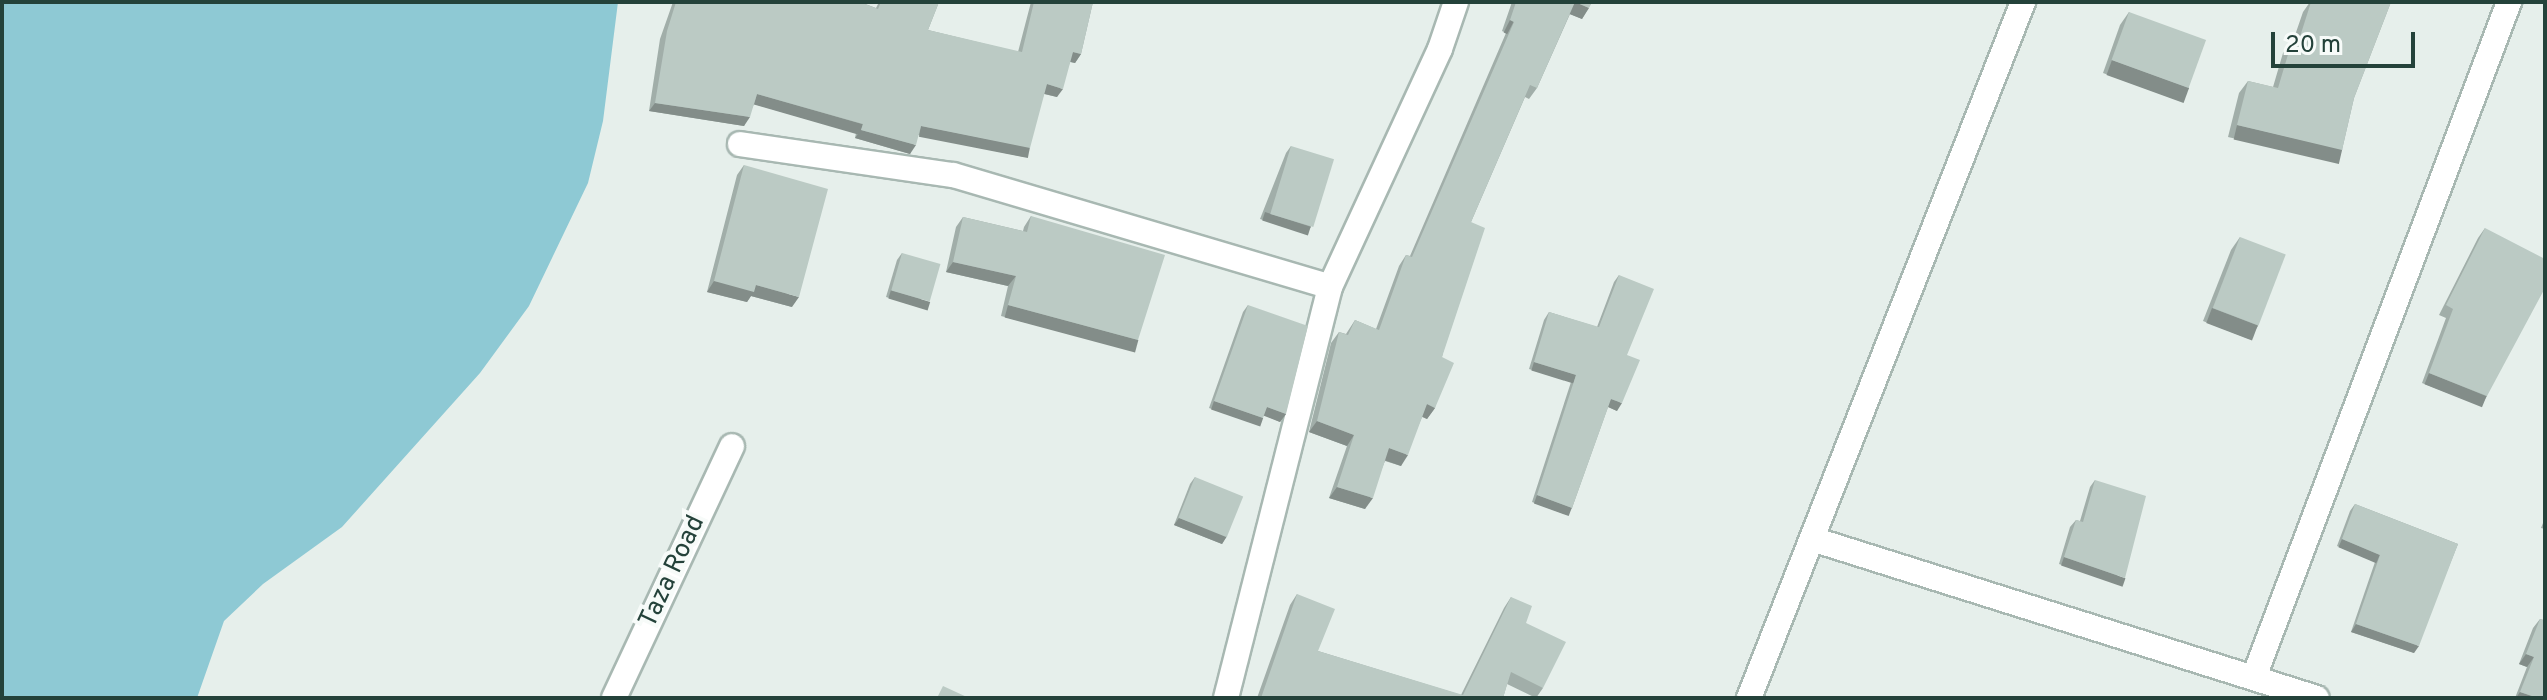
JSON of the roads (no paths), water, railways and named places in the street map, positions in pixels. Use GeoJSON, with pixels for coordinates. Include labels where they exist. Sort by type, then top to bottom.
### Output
{"type":"FeatureCollection","features":[{"type":"Feature","properties":{"kind":"street"},"geometry":{"type":"LineString","coordinates":[[1226,698],[1330,287],[1440,49],[1456,2]]}},
{"type":"Feature","properties":{"kind":"street"},"geometry":{"type":"LineString","coordinates":[[1749,698],[2023,2]]}},
{"type":"Feature","properties":{"kind":"street"},"geometry":{"type":"LineString","coordinates":[[2254,677],[2509,2]]}},
{"type":"Feature","properties":{"kind":"street"},"geometry":{"type":"LineString","coordinates":[[740,144],[953,175],[1330,287]]}},
{"type":"Feature","properties":{"kind":"street","name":"Taza Road"},"geometry":{"type":"LineString","coordinates":[[614,698],[732,446]]}},
{"type":"Feature","properties":{"kind":"street"},"geometry":{"type":"LineString","coordinates":[[1812,539],[2317,698]]}},
{"type":"Feature","properties":{"kind":"water"},"geometry":{"type":"Polygon","coordinates":[[[2,2],[618,2],[603,121],[588,183],[529,306],[480,373],[342,527],[263,584],[224,621],[197,698],[2,698],[2,2]]]}}]}
